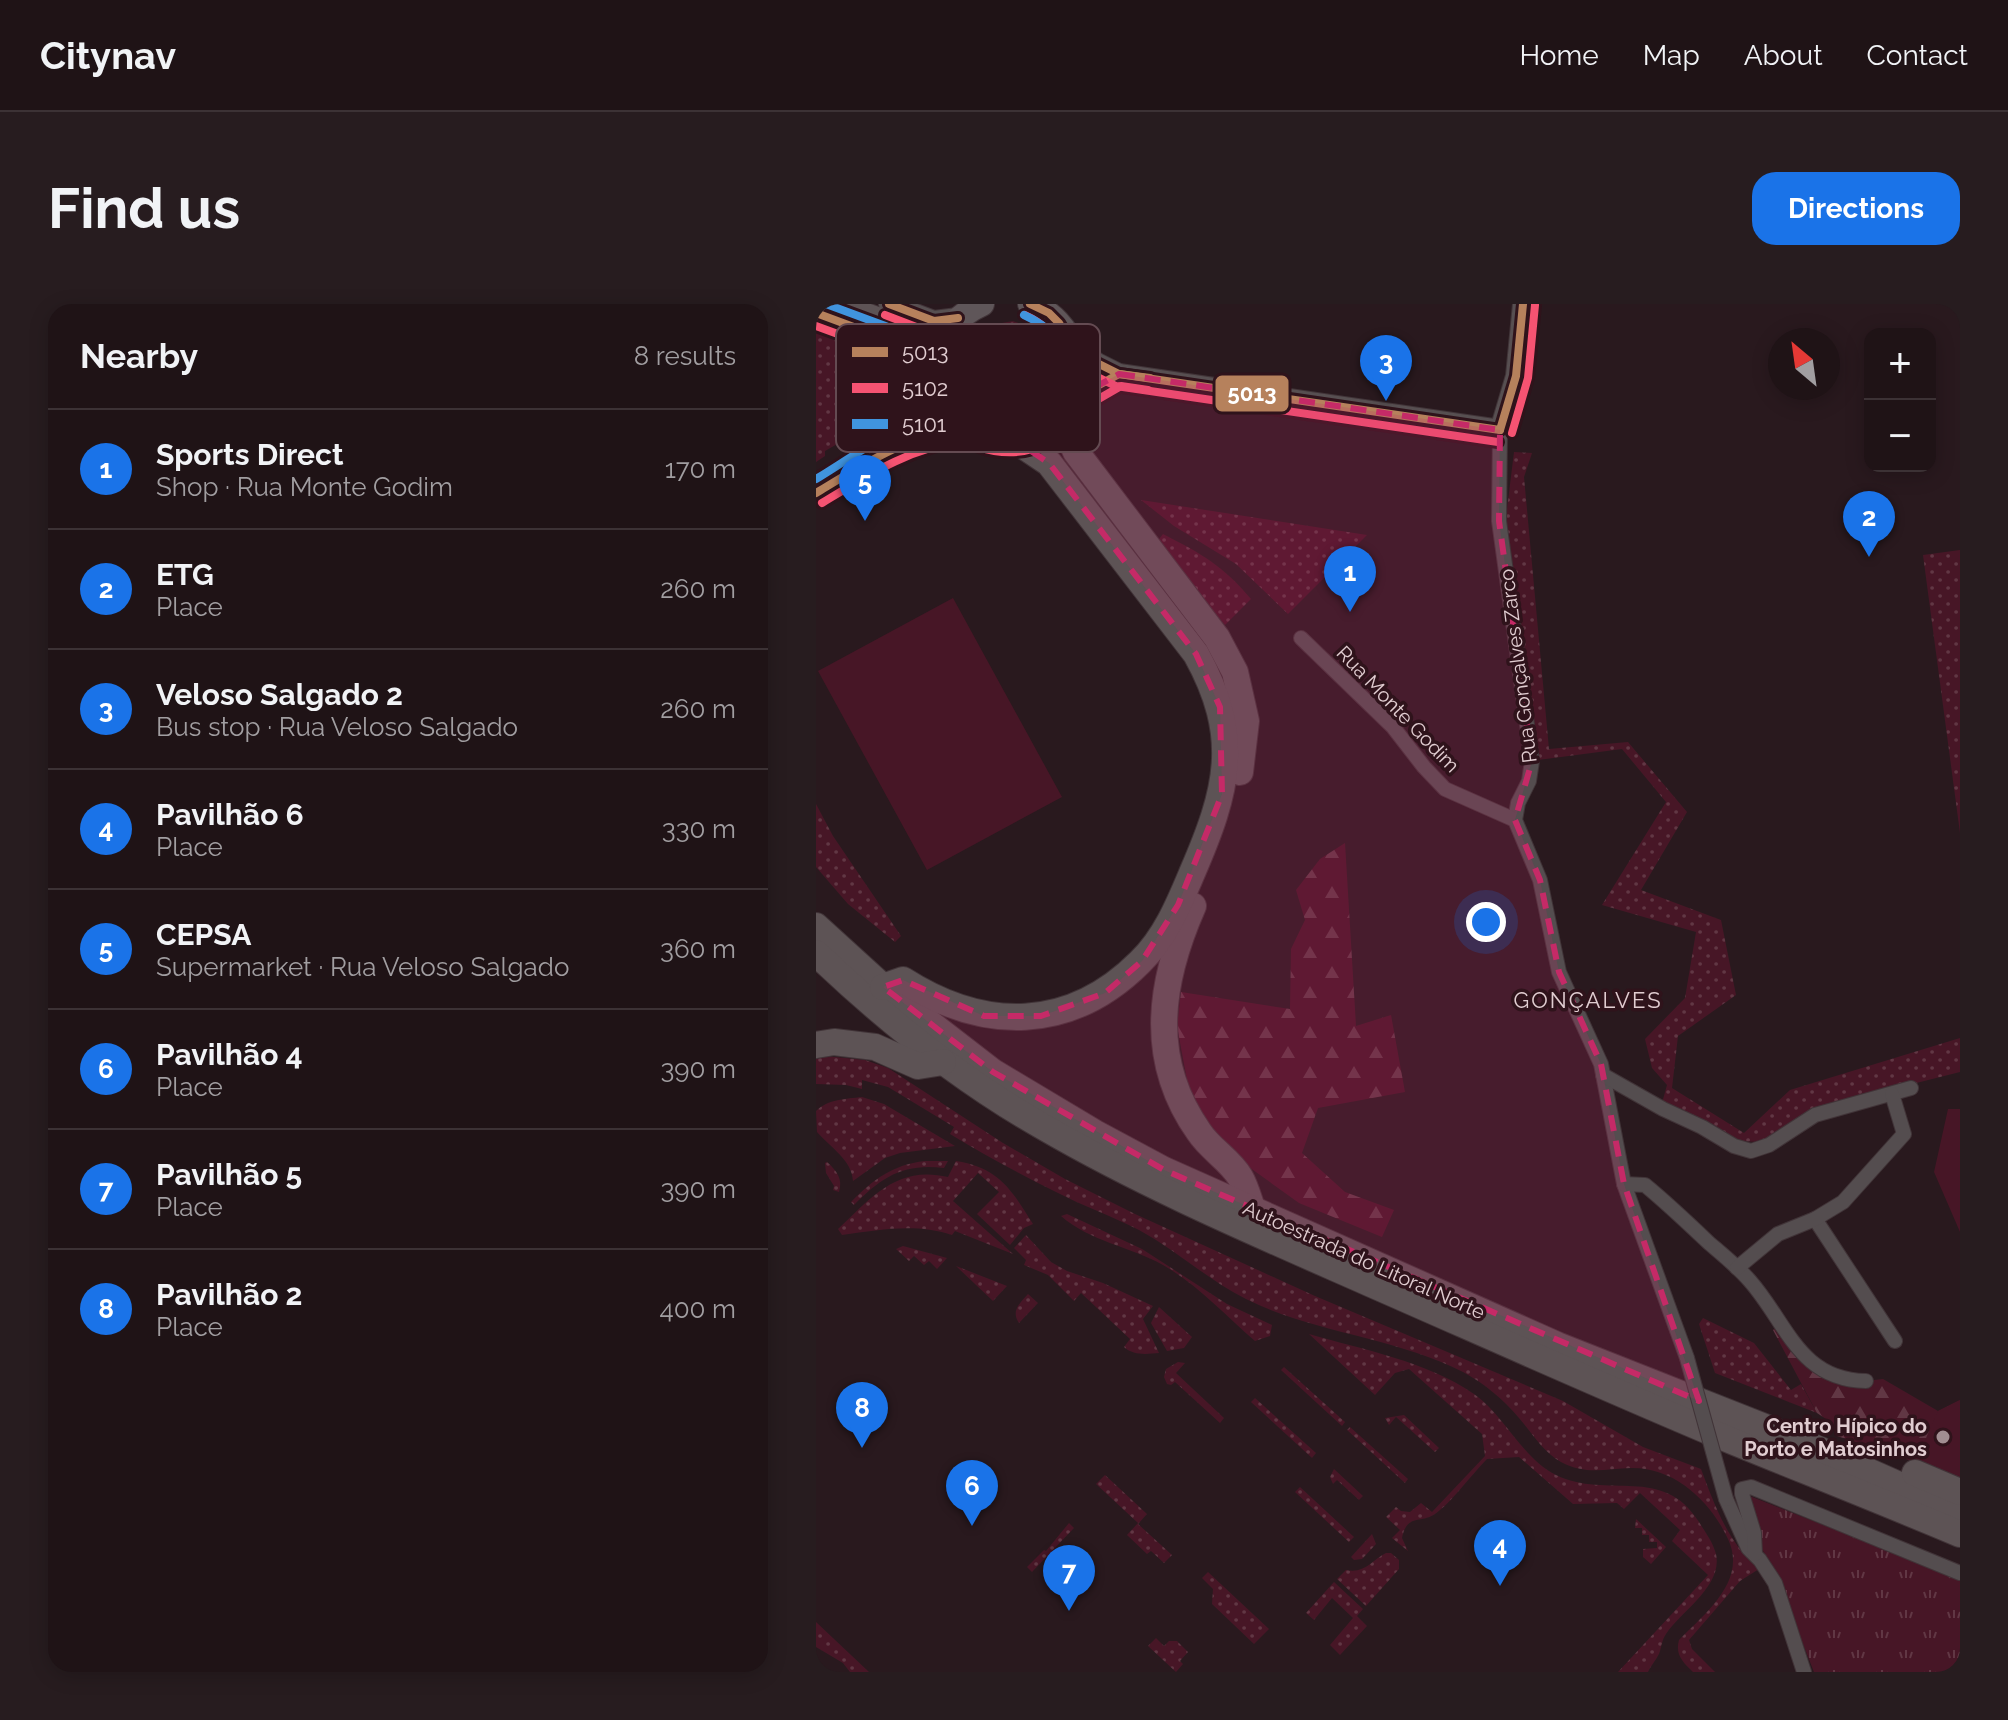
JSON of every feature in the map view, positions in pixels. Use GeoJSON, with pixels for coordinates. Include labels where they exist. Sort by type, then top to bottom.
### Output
{"type":"FeatureCollection","features":[{"type":"Feature","properties":{"kind":"highway"},"geometry":{"type":"LineString","coordinates":[[833,304],[888,324]]}},
{"type":"Feature","properties":{"kind":"highway"},"geometry":{"type":"LineString","coordinates":[[883,987],[903,980],[928,996],[957,1008],[984,1016],[1012,1018],[1062,1011],[1105,993],[1142,961],[1163,933],[1202,850],[1222,794],[1225,733],[1212,683],[1196,654],[1049,463],[1032,452]]}},
{"type":"Feature","properties":{"kind":"highway"},"geometry":{"type":"LineString","coordinates":[[1057,452],[1216,664],[1242,743]]}},
{"type":"Feature","properties":{"kind":"highway"},"geometry":{"type":"LineString","coordinates":[[1076,452],[1217,638],[1235,672],[1246,721],[1236,798],[1227,828],[1187,920],[1165,990],[1162,1029],[1173,1084],[1185,1113],[1206,1143],[1240,1176],[1253,1211]]}},
{"type":"Feature","properties":{"kind":"highway","name":"Autoestrada do Litoral Norte"},"geometry":{"type":"LineString","coordinates":[[816,926],[883,987],[950,1041],[1039,1101],[1164,1170],[1557,1345],[1800,1441],[1960,1512]]}},
{"type":"Feature","properties":{"kind":"highway","name":"Autoestrada do Litoral Norte"},"geometry":{"type":"LineString","coordinates":[[816,953],[877,1009],[943,1062],[1039,1125],[1182,1200],[1714,1433],[1960,1534]]}},
{"type":"Feature","properties":{"kind":"highway"},"geometry":{"type":"LineString","coordinates":[[816,1045],[834,1042],[875,1047],[918,1066],[943,1062]]}},
{"type":"Feature","properties":{"kind":"highway"},"geometry":{"type":"LineString","coordinates":[[1800,1441],[1898,1466],[1960,1492]]}},
{"type":"Feature","properties":{"kind":"highway"},"geometry":{"type":"LineString","coordinates":[[1871,1496],[1960,1545]]}},
{"type":"Feature","properties":{"kind":"main road"},"geometry":{"type":"LineString","coordinates":[[1036,305],[1061,313]]}},
{"type":"Feature","properties":{"kind":"main road"},"geometry":{"type":"LineString","coordinates":[[956,324],[970,309]]}},
{"type":"Feature","properties":{"kind":"main road"},"geometry":{"type":"LineString","coordinates":[[816,493],[885,452]]}},
{"type":"Feature","properties":{"kind":"street"},"geometry":{"type":"LineString","coordinates":[[889,304],[934,321],[970,309]]}},
{"type":"Feature","properties":{"kind":"street","name":"Rua Gonçalves Zarco"},"geometry":{"type":"LineString","coordinates":[[1515,820],[1518,803],[1529,781],[1532,761],[1499,521],[1500,430],[1516,376],[1523,304]]}},
{"type":"Feature","properties":{"kind":"street"},"geometry":{"type":"LineString","coordinates":[[816,313],[846,324]]}},
{"type":"Feature","properties":{"kind":"street"},"geometry":{"type":"LineString","coordinates":[[1100,364],[1119,374],[1500,430]]}},
{"type":"Feature","properties":{"kind":"street"},"geometry":{"type":"LineString","coordinates":[[1100,386],[1119,374]]}},
{"type":"Feature","properties":{"kind":"street","name":"Rua Monte Godim"},"geometry":{"type":"LineString","coordinates":[[1301,638],[1393,727],[1445,789],[1515,820]]}},
{"type":"Feature","properties":{"kind":"street"},"geometry":{"type":"LineString","coordinates":[[1515,820],[1540,880],[1559,972],[1601,1064],[1624,1184],[1687,1358],[1726,1499],[1748,1548],[1775,1583],[1804,1672]]}},
{"type":"Feature","properties":{"kind":"street"},"geometry":{"type":"LineString","coordinates":[[1603,1075],[1734,1146],[1751,1151],[1769,1145],[1815,1115],[1911,1088]]}},
{"type":"Feature","properties":{"kind":"street"},"geometry":{"type":"LineString","coordinates":[[1737,1268],[1778,1234],[1815,1219],[1855,1192],[1904,1134],[1892,1094]]}},
{"type":"Feature","properties":{"kind":"street"},"geometry":{"type":"LineString","coordinates":[[1624,1184],[1645,1185],[1751,1281],[1780,1325],[1811,1361],[1830,1376],[1866,1381]]}},
{"type":"Feature","properties":{"kind":"street"},"geometry":{"type":"LineString","coordinates":[[1815,1219],[1895,1341]]}},
{"type":"Feature","properties":{"kind":"street"},"geometry":{"type":"LineString","coordinates":[[1755,1554],[1754,1533],[1742,1494],[1745,1487],[1960,1573]]}},
{"type":"Feature","properties":{"kind":"highlighted area"},"geometry":{"type":"Polygon","coordinates":[[[1119,374],[1500,430],[1499,521],[1532,761],[1515,820],[1540,880],[1559,972],[1601,1064],[1624,1184],[1699,1401],[1164,1170],[993,1072],[883,987],[903,980],[984,1016],[1041,1016],[1105,993],[1142,961],[1178,905],[1222,794],[1220,707],[1196,654],[1049,463],[1016,441],[1043,431],[1070,401],[1119,374]]]}},
{"type":"Feature","properties":{"kind":"green space"},"geometry":{"type":"Polygon","coordinates":[[[816,332],[836,339],[836,445],[825,451],[825,456],[816,462],[816,332]]]}},
{"type":"Feature","properties":{"kind":"green space"},"geometry":{"type":"Polygon","coordinates":[[[1514,452],[1532,453],[1524,477],[1549,749],[1628,742],[1687,812],[1641,890],[1721,920],[1736,995],[1678,1036],[1672,1088],[1744,1133],[1790,1090],[1960,1038],[1960,1072],[1813,1109],[1762,1142],[1734,1141],[1662,1103],[1667,1085],[1652,1068],[1645,1039],[1685,998],[1696,932],[1602,905],[1666,802],[1622,749],[1538,760],[1506,517],[1514,452]]]}},
{"type":"Feature","properties":{"kind":"green space"},"geometry":{"type":"Polygon","coordinates":[[[1141,500],[1367,535],[1288,614],[1236,564],[1174,526],[1141,500]]]}},
{"type":"Feature","properties":{"kind":"green space"},"geometry":{"type":"Polygon","coordinates":[[[1163,534],[1211,561],[1251,599],[1225,625],[1156,543],[1163,534]]]}},
{"type":"Feature","properties":{"kind":"green space"},"geometry":{"type":"Polygon","coordinates":[[[1960,550],[1960,833],[1923,555],[1960,550]]]}},
{"type":"Feature","properties":{"kind":"green space"},"geometry":{"type":"Polygon","coordinates":[[[953,598],[1062,797],[927,870],[818,671],[953,598]]]}},
{"type":"Feature","properties":{"kind":"green space"},"geometry":{"type":"Polygon","coordinates":[[[816,804],[833,836],[901,936],[895,942],[848,904],[816,867],[816,804]]]}},
{"type":"Feature","properties":{"kind":"green space"},"geometry":{"type":"Polygon","coordinates":[[[1345,843],[1356,1026],[1391,1015],[1405,1092],[1318,1108],[1302,1153],[1345,1192],[1394,1210],[1382,1237],[1299,1203],[1214,1142],[1188,1085],[1177,1026],[1181,992],[1290,1009],[1291,949],[1305,920],[1296,890],[1320,859],[1345,843]]]}},
{"type":"Feature","properties":{"kind":"green space"},"geometry":{"type":"Polygon","coordinates":[[[816,1058],[865,1060],[888,1068],[1003,1143],[1135,1214],[1315,1296],[1563,1401],[1643,1447],[1701,1469],[1731,1536],[1759,1569],[1740,1581],[1689,1640],[1692,1649],[1715,1672],[1693,1672],[1681,1658],[1678,1645],[1679,1640],[1711,1608],[1728,1583],[1733,1554],[1712,1512],[1677,1480],[1647,1469],[1587,1470],[1561,1462],[1543,1448],[1500,1398],[1463,1372],[1437,1360],[1299,1320],[1246,1299],[1139,1230],[1056,1192],[963,1142],[950,1134],[954,1127],[888,1087],[862,1080],[862,1089],[816,1084],[816,1058]]]}},
{"type":"Feature","properties":{"kind":"green space"},"geometry":{"type":"Polygon","coordinates":[[[862,1097],[884,1104],[955,1146],[885,1158],[853,1181],[845,1160],[817,1132],[816,1111],[832,1102],[862,1097]]]}},
{"type":"Feature","properties":{"kind":"green space"},"geometry":{"type":"Polygon","coordinates":[[[1948,1109],[1960,1109],[1960,1232],[1934,1172],[1948,1109]]]}},
{"type":"Feature","properties":{"kind":"green space"},"geometry":{"type":"Polygon","coordinates":[[[925,1161],[948,1161],[944,1168],[917,1168],[894,1174],[854,1205],[851,1202],[884,1174],[925,1161]]]}},
{"type":"Feature","properties":{"kind":"green space"},"geometry":{"type":"Polygon","coordinates":[[[956,1161],[983,1169],[1002,1182],[1033,1224],[1024,1228],[1010,1245],[977,1214],[999,1192],[978,1173],[953,1201],[1013,1254],[955,1231],[952,1235],[925,1229],[898,1229],[842,1235],[838,1229],[887,1186],[914,1176],[930,1174],[948,1177],[956,1161]]]}},
{"type":"Feature","properties":{"kind":"green space"},"geometry":{"type":"Polygon","coordinates":[[[827,1162],[838,1176],[839,1192],[833,1190],[834,1186],[826,1173],[827,1162]]]}},
{"type":"Feature","properties":{"kind":"green space"},"geometry":{"type":"Polygon","coordinates":[[[1067,1214],[1142,1249],[1227,1304],[1272,1325],[1270,1336],[1255,1341],[1176,1273],[1085,1232],[1061,1216],[1067,1214]]]}},
{"type":"Feature","properties":{"kind":"green space"},"geometry":{"type":"Polygon","coordinates":[[[1026,1235],[1051,1262],[1067,1271],[1103,1283],[1153,1306],[1143,1319],[1159,1353],[1141,1354],[1128,1350],[1124,1347],[1130,1339],[1081,1293],[1074,1301],[1048,1275],[1024,1265],[1026,1260],[1014,1248],[1026,1235]]]}},
{"type":"Feature","properties":{"kind":"green space"},"geometry":{"type":"Polygon","coordinates":[[[903,1246],[947,1258],[937,1269],[929,1261],[924,1265],[914,1256],[909,1261],[896,1249],[903,1246]]]}},
{"type":"Feature","properties":{"kind":"green space"},"geometry":{"type":"Polygon","coordinates":[[[956,1266],[1007,1286],[993,1301],[956,1266]]]}},
{"type":"Feature","properties":{"kind":"green space"},"geometry":{"type":"Polygon","coordinates":[[[1028,1294],[1038,1303],[1019,1323],[1016,1311],[1028,1294]]]}},
{"type":"Feature","properties":{"kind":"green space"},"geometry":{"type":"Polygon","coordinates":[[[1159,1307],[1192,1337],[1184,1348],[1167,1351],[1151,1323],[1159,1307]]]}},
{"type":"Feature","properties":{"kind":"green space"},"geometry":{"type":"Polygon","coordinates":[[[1703,1318],[1754,1343],[1791,1390],[1801,1384],[1817,1413],[1715,1373],[1699,1324],[1703,1318]]]}},
{"type":"Feature","properties":{"kind":"green space"},"geometry":{"type":"Polygon","coordinates":[[[1780,1325],[1811,1361],[1866,1381],[1883,1379],[1938,1411],[1960,1400],[1915,1462],[1837,1436],[1832,1423],[1817,1413],[1773,1330],[1780,1325]]]}},
{"type":"Feature","properties":{"kind":"green space"},"geometry":{"type":"Polygon","coordinates":[[[1309,1334],[1415,1365],[1455,1383],[1485,1403],[1523,1448],[1556,1475],[1595,1485],[1651,1488],[1685,1504],[1711,1541],[1716,1566],[1707,1587],[1666,1634],[1648,1672],[1618,1672],[1708,1575],[1672,1541],[1680,1530],[1640,1493],[1624,1509],[1617,1503],[1573,1504],[1519,1457],[1487,1459],[1441,1509],[1430,1517],[1407,1525],[1402,1538],[1408,1551],[1392,1538],[1400,1530],[1386,1517],[1396,1507],[1410,1512],[1421,1503],[1432,1512],[1485,1456],[1482,1434],[1409,1369],[1395,1373],[1375,1395],[1309,1334]]]}},
{"type":"Feature","properties":{"kind":"green space"},"geometry":{"type":"Polygon","coordinates":[[[1178,1362],[1185,1363],[1176,1373],[1224,1418],[1220,1423],[1175,1382],[1167,1384],[1164,1377],[1166,1369],[1178,1362]]]}},
{"type":"Feature","properties":{"kind":"green space"},"geometry":{"type":"Polygon","coordinates":[[[1284,1367],[1345,1422],[1342,1426],[1281,1370],[1284,1367]]]}},
{"type":"Feature","properties":{"kind":"green space"},"geometry":{"type":"Polygon","coordinates":[[[1255,1398],[1316,1453],[1312,1458],[1251,1402],[1255,1398]]]}},
{"type":"Feature","properties":{"kind":"green space","name":"Centro Hípico do Porto e Matosinhos"},"geometry":{"type":"Polygon","coordinates":[[[1960,1400],[1960,1481],[1915,1463],[1938,1411],[1960,1400]]]}},
{"type":"Feature","properties":{"kind":"green space"},"geometry":{"type":"Polygon","coordinates":[[[1404,1415],[1439,1448],[1435,1452],[1396,1417],[1389,1425],[1385,1418],[1404,1415]]]}},
{"type":"Feature","properties":{"kind":"green space"},"geometry":{"type":"Polygon","coordinates":[[[1350,1427],[1408,1479],[1405,1483],[1347,1430],[1350,1427]]]}},
{"type":"Feature","properties":{"kind":"green space"},"geometry":{"type":"Polygon","coordinates":[[[1334,1469],[1363,1496],[1359,1500],[1337,1480],[1333,1484],[1330,1477],[1334,1469]]]}},
{"type":"Feature","properties":{"kind":"green space"},"geometry":{"type":"Polygon","coordinates":[[[1105,1475],[1147,1514],[1138,1524],[1172,1555],[1164,1563],[1151,1551],[1147,1554],[1127,1535],[1138,1523],[1096,1484],[1105,1475]]]}},
{"type":"Feature","properties":{"kind":"green space"},"geometry":{"type":"Polygon","coordinates":[[[1300,1487],[1354,1537],[1349,1542],[1295,1492],[1300,1487]]]}},
{"type":"Feature","properties":{"kind":"green space"},"geometry":{"type":"Polygon","coordinates":[[[1737,1491],[1960,1579],[1960,1672],[1814,1672],[1771,1563],[1749,1530],[1737,1491]]]}},
{"type":"Feature","properties":{"kind":"green space"},"geometry":{"type":"Polygon","coordinates":[[[1636,1519],[1666,1547],[1651,1564],[1643,1557],[1643,1549],[1657,1548],[1657,1542],[1649,1542],[1649,1535],[1642,1535],[1642,1528],[1635,1528],[1636,1519]]]}},
{"type":"Feature","properties":{"kind":"green space"},"geometry":{"type":"Polygon","coordinates":[[[1069,1523],[1074,1528],[1032,1572],[1027,1567],[1046,1551],[1069,1523]]]}},
{"type":"Feature","properties":{"kind":"green space"},"geometry":{"type":"Polygon","coordinates":[[[1372,1534],[1376,1544],[1362,1559],[1354,1560],[1351,1557],[1372,1534]]]}},
{"type":"Feature","properties":{"kind":"green space"},"geometry":{"type":"Polygon","coordinates":[[[1386,1553],[1399,1560],[1399,1569],[1366,1606],[1337,1579],[1346,1570],[1363,1568],[1386,1553]]]}},
{"type":"Feature","properties":{"kind":"green space"},"geometry":{"type":"Polygon","coordinates":[[[1208,1572],[1269,1629],[1254,1644],[1212,1604],[1213,1589],[1202,1578],[1208,1572]]]}},
{"type":"Feature","properties":{"kind":"green space"},"geometry":{"type":"Polygon","coordinates":[[[1334,1582],[1363,1609],[1357,1616],[1367,1626],[1340,1655],[1330,1645],[1353,1618],[1332,1598],[1314,1620],[1306,1613],[1334,1582]]]}},
{"type":"Feature","properties":{"kind":"green space"},"geometry":{"type":"Polygon","coordinates":[[[816,1622],[869,1672],[850,1672],[843,1663],[816,1647],[816,1622]]]}},
{"type":"Feature","properties":{"kind":"green space"},"geometry":{"type":"Polygon","coordinates":[[[1156,1638],[1164,1646],[1169,1641],[1177,1641],[1188,1652],[1176,1672],[1148,1646],[1156,1638]]]}},
{"type":"Feature","properties":{"kind":"transit line","name":"5101"},"geometry":{"type":"LineString","coordinates":[[826,304],[880,324]]}},
{"type":"Feature","properties":{"kind":"transit line","name":"5013"},"geometry":{"type":"LineString","coordinates":[[889,304],[934,321],[958,318]]}},
{"type":"Feature","properties":{"kind":"transit line","name":"5013"},"geometry":{"type":"LineString","coordinates":[[1030,304],[1049,313],[1060,324]]}},
{"type":"Feature","properties":{"kind":"transit line","name":"5013"},"geometry":{"type":"LineString","coordinates":[[1500,430],[1516,376],[1523,304]]}},
{"type":"Feature","properties":{"kind":"transit line","name":"5102"},"geometry":{"type":"LineString","coordinates":[[1512,433],[1528,378],[1535,305]]}},
{"type":"Feature","properties":{"kind":"transit line","name":"5013"},"geometry":{"type":"LineString","coordinates":[[816,313],[846,324]]}},
{"type":"Feature","properties":{"kind":"transit line","name":"5102"},"geometry":{"type":"LineString","coordinates":[[885,315],[908,324]]}},
{"type":"Feature","properties":{"kind":"transit line","name":"5101"},"geometry":{"type":"LineString","coordinates":[[1024,315],[1040,324]]}},
{"type":"Feature","properties":{"kind":"transit line","name":"5102"},"geometry":{"type":"LineString","coordinates":[[1025,315],[1040,324]]}},
{"type":"Feature","properties":{"kind":"transit line","name":"5102"},"geometry":{"type":"LineString","coordinates":[[816,326],[836,333]]}},
{"type":"Feature","properties":{"kind":"transit line","name":"5013"},"geometry":{"type":"LineString","coordinates":[[1100,364],[1119,374],[1500,430]]}},
{"type":"Feature","properties":{"kind":"transit line","name":"5013"},"geometry":{"type":"LineString","coordinates":[[1100,384],[1119,374],[1150,378]]}},
{"type":"Feature","properties":{"kind":"transit line","name":"5102"},"geometry":{"type":"LineString","coordinates":[[1100,378],[1116,386],[1498,442]]}},
{"type":"Feature","properties":{"kind":"transit line","name":"5102"},"geometry":{"type":"LineString","coordinates":[[1100,398],[1121,386],[1148,390]]}},
{"type":"Feature","properties":{"kind":"transit line","name":"5101"},"geometry":{"type":"LineString","coordinates":[[816,479],[860,452]]}},
{"type":"Feature","properties":{"kind":"transit line","name":"5013"},"geometry":{"type":"LineString","coordinates":[[816,493],[889,452]]}},
{"type":"Feature","properties":{"kind":"transit line","name":"5102"},"geometry":{"type":"LineString","coordinates":[[822,503],[873,473],[919,452]]}},
{"type":"Feature","properties":{"kind":"place","name":"Veloso Salgado 2"},"geometry":{"type":"Point","coordinates":[1386,401]}},
{"type":"Feature","properties":{"kind":"place","name":"CEPSA"},"geometry":{"type":"Point","coordinates":[865,521]}},
{"type":"Feature","properties":{"kind":"place","name":"ETG"},"geometry":{"type":"Point","coordinates":[1869,557]}},
{"type":"Feature","properties":{"kind":"place","name":"Sports Direct"},"geometry":{"type":"Point","coordinates":[1350,612]}},
{"type":"Feature","properties":{"kind":"place","name":"Centro Hípico do Porto e Matosinhos"},"geometry":{"type":"Point","coordinates":[1943,1437]}},
{"type":"Feature","properties":{"kind":"place","name":"Pavilhão 2"},"geometry":{"type":"Point","coordinates":[862,1448]}},
{"type":"Feature","properties":{"kind":"place","name":"Pavilhão 4"},"geometry":{"type":"Point","coordinates":[972,1526]}},
{"type":"Feature","properties":{"kind":"place","name":"Pavilhão 6"},"geometry":{"type":"Point","coordinates":[1500,1586]}},
{"type":"Feature","properties":{"kind":"place","name":"Pavilhão 5"},"geometry":{"type":"Point","coordinates":[1069,1611]}},
{"type":"Feature","properties":{"kind":"district","name":"GONÇALVES"},"geometry":{"type":"Point","coordinates":[1588,1000]}}]}
